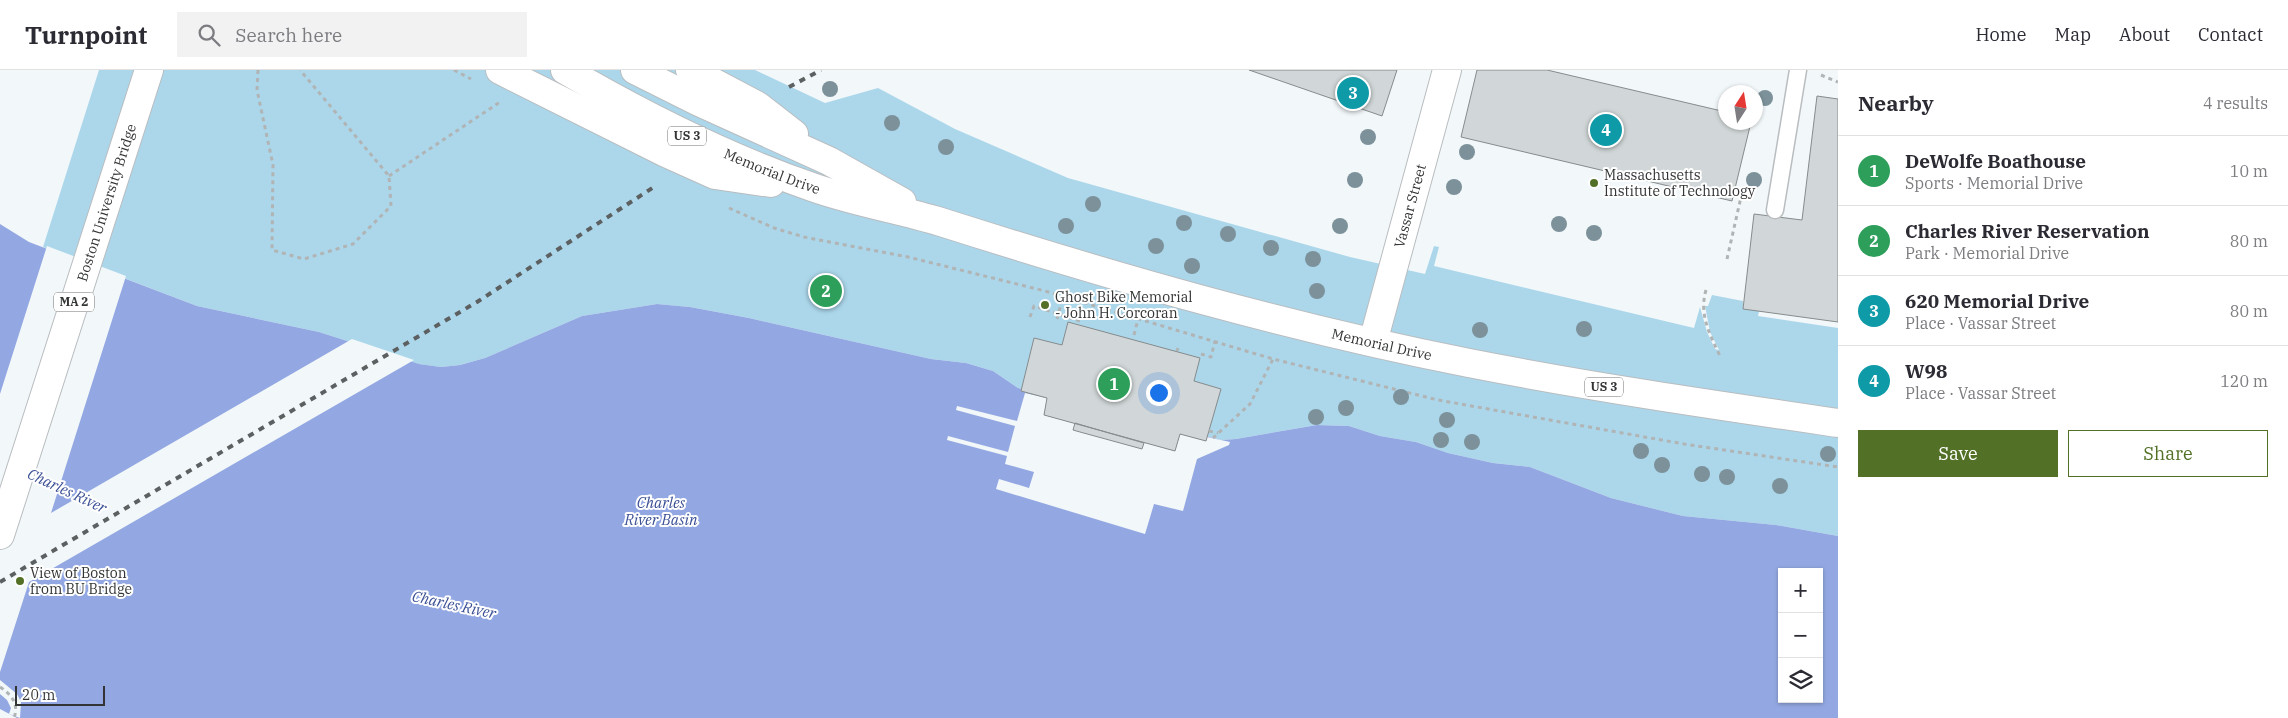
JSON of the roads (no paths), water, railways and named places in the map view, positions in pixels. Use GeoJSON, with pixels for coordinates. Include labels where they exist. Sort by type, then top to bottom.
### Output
{"type":"FeatureCollection","features":[{"type":"Feature","properties":{"kind":"main road","name":"Boston University Bridge"},"geometry":{"type":"LineString","coordinates":[[0,535],[149,70]]}},
{"type":"Feature","properties":{"kind":"main road"},"geometry":{"type":"LineString","coordinates":[[500,70],[666,154],[716,175],[816,189]]}},
{"type":"Feature","properties":{"kind":"main road","name":"Memorial Drive"},"geometry":{"type":"LineString","coordinates":[[565,70],[682,134],[760,168],[816,189],[936,221],[1088,268],[1224,306],[1468,363],[1590,385],[1838,423]]}},
{"type":"Feature","properties":{"kind":"main road","name":"Memorial Drive"},"geometry":{"type":"LineString","coordinates":[[635,70],[697,102],[829,161],[936,221]]}},
{"type":"Feature","properties":{"kind":"main road"},"geometry":{"type":"LineString","coordinates":[[690,70],[758,106],[829,161]]}},
{"type":"Feature","properties":{"kind":"main road","name":"Vassar Street"},"geometry":{"type":"LineString","coordinates":[[1373,342],[1447,70]]}},
{"type":"Feature","properties":{"kind":"lane"},"geometry":{"type":"LineString","coordinates":[[1774,210],[1798,70]]}},
{"type":"Feature","properties":{"kind":"water","name":"Charles River Basin"},"geometry":{"type":"Polygon","coordinates":[[[0,224],[29,242],[197,306],[319,332],[419,364],[441,367],[460,365],[485,358],[582,316],[657,304],[690,307],[749,318],[931,359],[966,363],[993,371],[1018,388],[1221,440],[1317,425],[1349,426],[1380,436],[1416,442],[1448,453],[1493,463],[1530,467],[1611,498],[1683,516],[1776,525],[1838,536],[1838,718],[17,718],[0,709],[0,224]]]}},
{"type":"Feature","properties":{"kind":"railway"},"geometry":{"type":"LineString","coordinates":[[789,87],[821,70]]}},
{"type":"Feature","properties":{"kind":"railway"},"geometry":{"type":"LineString","coordinates":[[0,582],[477,302],[657,185]]}},
{"type":"Feature","properties":{"kind":"place","name":"620 Memorial Drive"},"geometry":{"type":"Point","coordinates":[1353,93]}},
{"type":"Feature","properties":{"kind":"place","name":"W98"},"geometry":{"type":"Point","coordinates":[1606,130]}},
{"type":"Feature","properties":{"kind":"place","name":"Massachusetts Institute of Technology"},"geometry":{"type":"Point","coordinates":[1594,183]}},
{"type":"Feature","properties":{"kind":"place","name":"Charles River Reservation"},"geometry":{"type":"Point","coordinates":[826,291]}},
{"type":"Feature","properties":{"kind":"place","name":"Ghost Bike Memorial - John H. Corcoran"},"geometry":{"type":"Point","coordinates":[1045,305]}},
{"type":"Feature","properties":{"kind":"place","name":"DeWolfe Boathouse"},"geometry":{"type":"Point","coordinates":[1114,384]}},
{"type":"Feature","properties":{"kind":"place","name":"View of Boston from BU Bridge"},"geometry":{"type":"Point","coordinates":[20,581]}},
{"type":"Feature","properties":{"kind":"water label","name":"Charles River"},"geometry":{"type":"Point","coordinates":[67,491]}},
{"type":"Feature","properties":{"kind":"water label","name":"Charles River"},"geometry":{"type":"Point","coordinates":[454,605]}}]}
